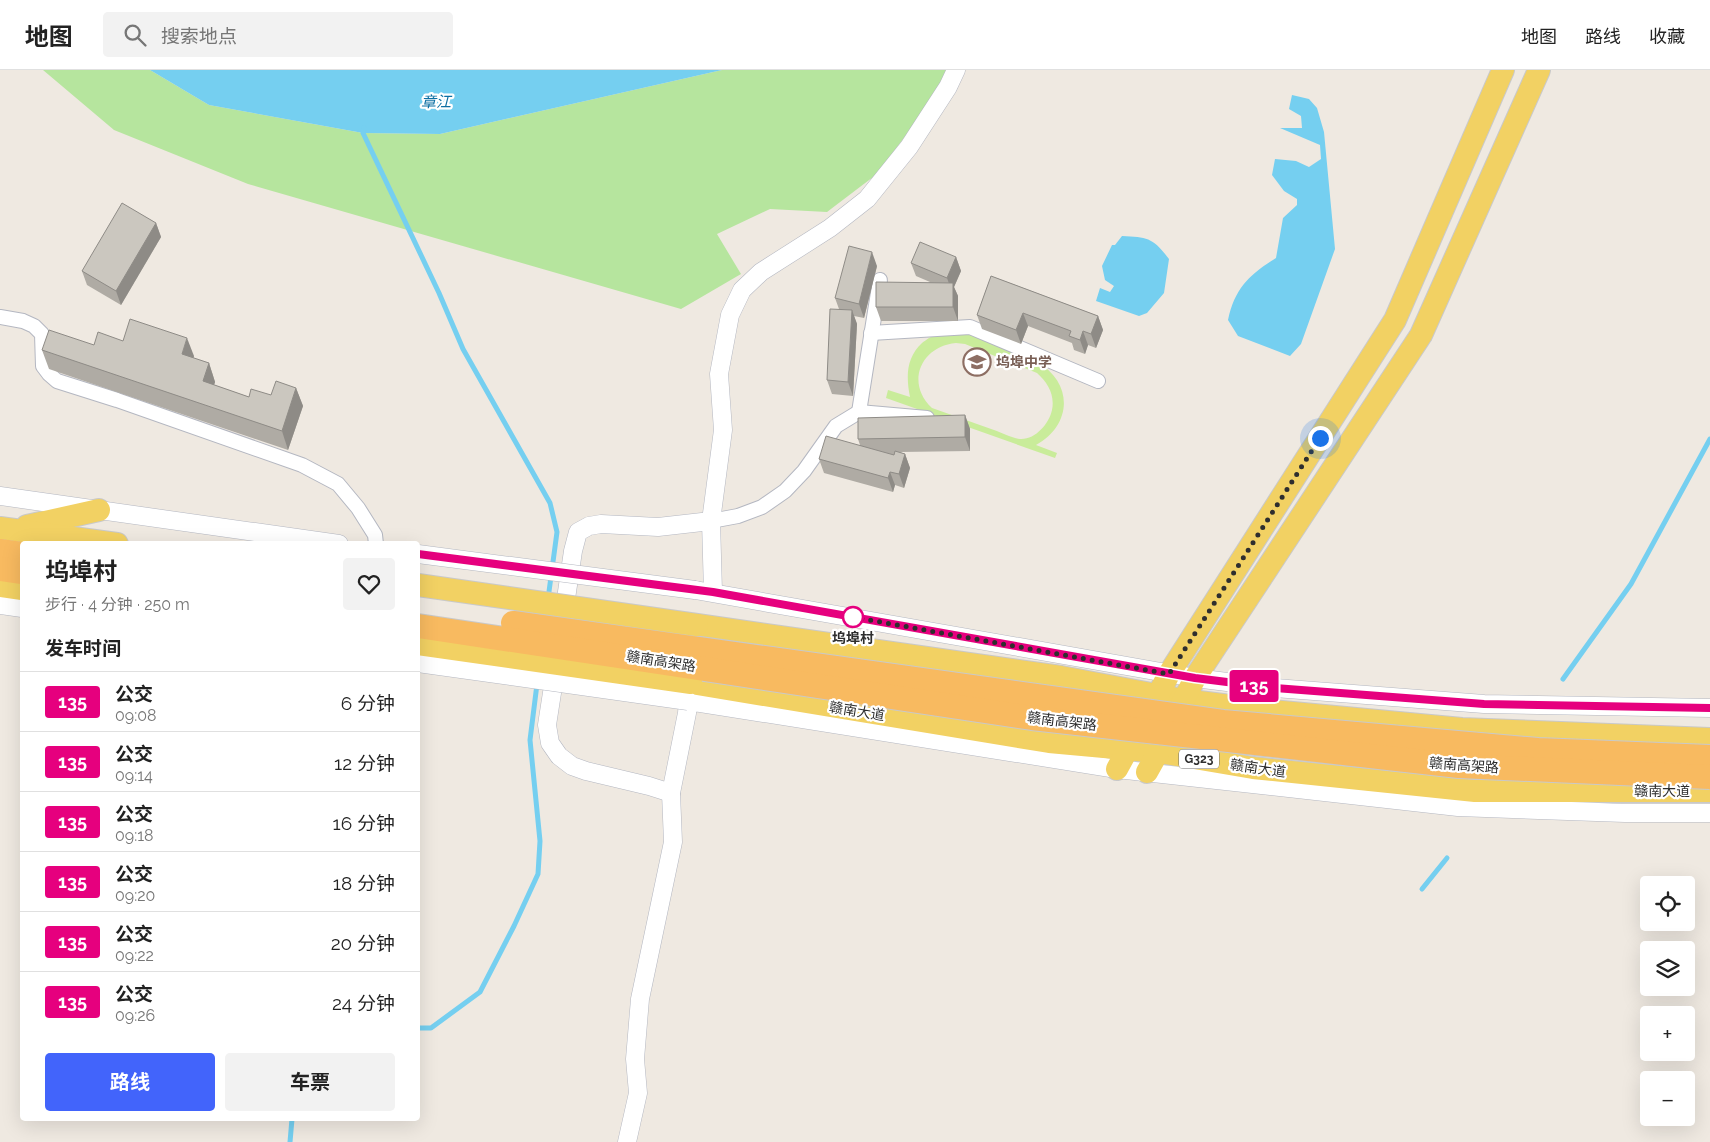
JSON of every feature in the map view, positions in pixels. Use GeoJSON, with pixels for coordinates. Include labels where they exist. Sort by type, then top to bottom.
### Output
{"type":"FeatureCollection","features":[{"type":"Feature","properties":{"kind":"highway"},"geometry":{"type":"LineString","coordinates":[[0,551],[20,554]]}},
{"type":"Feature","properties":{"kind":"highway"},"geometry":{"type":"LineString","coordinates":[[0,569],[20,572]]}},
{"type":"Feature","properties":{"kind":"highway","name":"赣南高架路"},"geometry":{"type":"LineString","coordinates":[[420,609],[1223,722],[1538,750],[1710,757]]}},
{"type":"Feature","properties":{"kind":"highway","name":"赣南高架路"},"geometry":{"type":"LineString","coordinates":[[420,626],[1032,718],[1459,766],[1710,777]]}},
{"type":"Feature","properties":{"kind":"main road"},"geometry":{"type":"LineString","coordinates":[[1117,769],[1169,674],[1395,320],[1503,70]]}},
{"type":"Feature","properties":{"kind":"main road"},"geometry":{"type":"LineString","coordinates":[[1148,772],[1195,678],[1421,335],[1539,70]]}},
{"type":"Feature","properties":{"kind":"main road"},"geometry":{"type":"LineString","coordinates":[[7,529],[99,510]]}},
{"type":"Feature","properties":{"kind":"main road"},"geometry":{"type":"LineString","coordinates":[[7,529],[95,541]]}},
{"type":"Feature","properties":{"kind":"main road"},"geometry":{"type":"LineString","coordinates":[[420,585],[1061,677],[1183,700],[1262,710],[1462,729],[1710,739]]}},
{"type":"Feature","properties":{"kind":"main road"},"geometry":{"type":"LineString","coordinates":[[0,586],[20,589]]}},
{"type":"Feature","properties":{"kind":"main road","name":"赣南大道"},"geometry":{"type":"LineString","coordinates":[[420,644],[689,692],[1049,742],[1159,752],[1253,768],[1475,791],[1710,790]]}},
{"type":"Feature","properties":{"kind":"main road"},"geometry":{"type":"LineString","coordinates":[[1049,742],[1061,677]]}},
{"type":"Feature","properties":{"kind":"main road"},"geometry":{"type":"LineString","coordinates":[[1253,768],[1262,710]]}},
{"type":"Feature","properties":{"kind":"street"},"geometry":{"type":"LineString","coordinates":[[713,592],[711,521],[723,430],[719,374],[730,315],[742,290],[761,272],[830,228],[867,199],[909,147],[948,87],[956,70]]}},
{"type":"Feature","properties":{"kind":"street"},"geometry":{"type":"LineString","coordinates":[[859,412],[880,280]]}},
{"type":"Feature","properties":{"kind":"street"},"geometry":{"type":"LineString","coordinates":[[0,317],[23,321],[34,326],[42,334],[43,366],[57,381],[302,465],[338,484],[358,508],[375,535],[376,541]]}},
{"type":"Feature","properties":{"kind":"street"},"geometry":{"type":"LineString","coordinates":[[871,333],[970,327],[1098,380]]}},
{"type":"Feature","properties":{"kind":"street"},"geometry":{"type":"LineString","coordinates":[[671,793],[572,766],[559,756],[550,743],[547,725],[573,550],[578,532],[589,526],[601,524],[658,527],[738,516],[762,507],[785,491],[804,471],[836,426],[859,412],[934,418]]}},
{"type":"Feature","properties":{"kind":"street"},"geometry":{"type":"LineString","coordinates":[[0,496],[317,541]]}},
{"type":"Feature","properties":{"kind":"street"},"geometry":{"type":"LineString","coordinates":[[420,554],[713,592],[1169,674],[1275,688],[1484,704],[1710,708]]}},
{"type":"Feature","properties":{"kind":"street"},"geometry":{"type":"LineString","coordinates":[[0,605],[20,608]]}},
{"type":"Feature","properties":{"kind":"street"},"geometry":{"type":"LineString","coordinates":[[420,663],[689,692],[1117,769],[1458,807],[1625,813],[1710,813]]}},
{"type":"Feature","properties":{"kind":"street"},"geometry":{"type":"LineString","coordinates":[[627,1142],[638,1093],[635,1059],[640,1000],[673,842],[671,793],[687,713],[689,692]]}},
{"type":"Feature","properties":{"kind":"green space"},"geometry":{"type":"Polygon","coordinates":[[[43,70],[150,70],[209,105],[363,133],[440,134],[722,70],[948,70],[927,107],[877,174],[827,212],[770,209],[717,234],[741,274],[681,309],[248,184],[114,130],[43,70]]]}},
{"type":"Feature","properties":{"kind":"green space"},"geometry":{"type":"Polygon","coordinates":[[[971,333],[1037,362],[1058,381],[1064,404],[1062,415],[1057,427],[1048,437],[1036,445],[1057,453],[1055,458],[886,398],[888,390],[910,397],[908,368],[913,355],[922,343],[936,335],[971,333]],[[956,343],[944,346],[926,358],[918,377],[919,388],[924,398],[932,408],[1014,438],[1026,439],[1036,434],[1048,421],[1053,405],[1050,390],[1044,381],[1037,373],[965,344],[956,343]]]}},
{"type":"Feature","properties":{"kind":"water","name":"章江"},"geometry":{"type":"Polygon","coordinates":[[[150,70],[722,70],[440,134],[363,133],[209,105],[150,70]]]}},
{"type":"Feature","properties":{"kind":"water"},"geometry":{"type":"Polygon","coordinates":[[[1292,95],[1309,99],[1317,108],[1324,132],[1335,249],[1301,344],[1290,356],[1238,336],[1228,320],[1235,299],[1244,283],[1258,270],[1276,258],[1283,218],[1297,205],[1297,199],[1284,191],[1272,175],[1275,159],[1296,161],[1309,167],[1321,159],[1320,145],[1280,128],[1302,128],[1301,116],[1289,109],[1292,95]]]}},
{"type":"Feature","properties":{"kind":"water"},"geometry":{"type":"Polygon","coordinates":[[[1122,236],[1149,240],[1159,247],[1169,259],[1164,293],[1147,313],[1139,316],[1096,301],[1100,288],[1110,292],[1114,286],[1105,280],[1102,266],[1112,245],[1115,245],[1122,236]]]}},
{"type":"Feature","properties":{"kind":"building"},"geometry":{"type":"Polygon","coordinates":[[[122,203],[156,223],[116,291],[82,271],[122,203]]]}},
{"type":"Feature","properties":{"kind":"building"},"geometry":{"type":"Polygon","coordinates":[[[920,242],[956,257],[947,278],[911,263],[920,242]]]}},
{"type":"Feature","properties":{"kind":"building"},"geometry":{"type":"Polygon","coordinates":[[[849,246],[872,252],[859,304],[835,298],[849,246]]]}},
{"type":"Feature","properties":{"kind":"building"},"geometry":{"type":"Polygon","coordinates":[[[991,276],[1098,316],[1091,334],[1083,331],[1080,340],[1069,336],[1071,331],[1023,313],[1016,330],[977,315],[991,276]]]}},
{"type":"Feature","properties":{"kind":"building"},"geometry":{"type":"Polygon","coordinates":[[[876,282],[953,283],[953,307],[876,307],[876,282]]]}},
{"type":"Feature","properties":{"kind":"building"},"geometry":{"type":"Polygon","coordinates":[[[830,309],[852,310],[848,382],[827,380],[830,309]]]}},
{"type":"Feature","properties":{"kind":"building"},"geometry":{"type":"Polygon","coordinates":[[[130,319],[187,338],[182,354],[209,363],[203,381],[249,397],[251,389],[271,395],[276,381],[296,388],[282,431],[42,350],[49,330],[94,345],[98,332],[123,341],[130,319]]]}},
{"type":"Feature","properties":{"kind":"building"},"geometry":{"type":"Polygon","coordinates":[[[965,415],[965,437],[858,439],[858,418],[965,415]]]}},
{"type":"Feature","properties":{"kind":"building"},"geometry":{"type":"Polygon","coordinates":[[[826,436],[894,455],[895,451],[905,454],[899,474],[890,472],[888,478],[819,459],[826,436]]]}},
{"type":"Feature","properties":{"kind":"waterway"},"geometry":{"type":"LineString","coordinates":[[364,128],[363,133],[439,293],[463,349],[550,503],[557,532],[548,599]]}},
{"type":"Feature","properties":{"kind":"waterway"},"geometry":{"type":"LineString","coordinates":[[1563,679],[1631,584],[1710,439]]}},
{"type":"Feature","properties":{"kind":"waterway"},"geometry":{"type":"LineString","coordinates":[[420,1028],[431,1028],[480,992],[538,874],[540,841],[530,740],[537,684]]}},
{"type":"Feature","properties":{"kind":"waterway"},"geometry":{"type":"LineString","coordinates":[[1422,889],[1447,858]]}},
{"type":"Feature","properties":{"kind":"waterway"},"geometry":{"type":"LineString","coordinates":[[290,1142],[292,1121]]}},
{"type":"Feature","properties":{"kind":"bus line","name":"135"},"geometry":{"type":"LineString","coordinates":[[420,554],[713,592],[1195,678],[1275,688],[1484,704],[1710,708]]}},
{"type":"Feature","properties":{"kind":"place","name":"坞埠中学"},"geometry":{"type":"Point","coordinates":[977,362]}},
{"type":"Feature","properties":{"kind":"place","name":"坞埠村"},"geometry":{"type":"Point","coordinates":[853,617]}},
{"type":"Feature","properties":{"kind":"route"},"geometry":{"type":"LineString","coordinates":[[853,617],[1169,674],[1320,438]]}}]}
